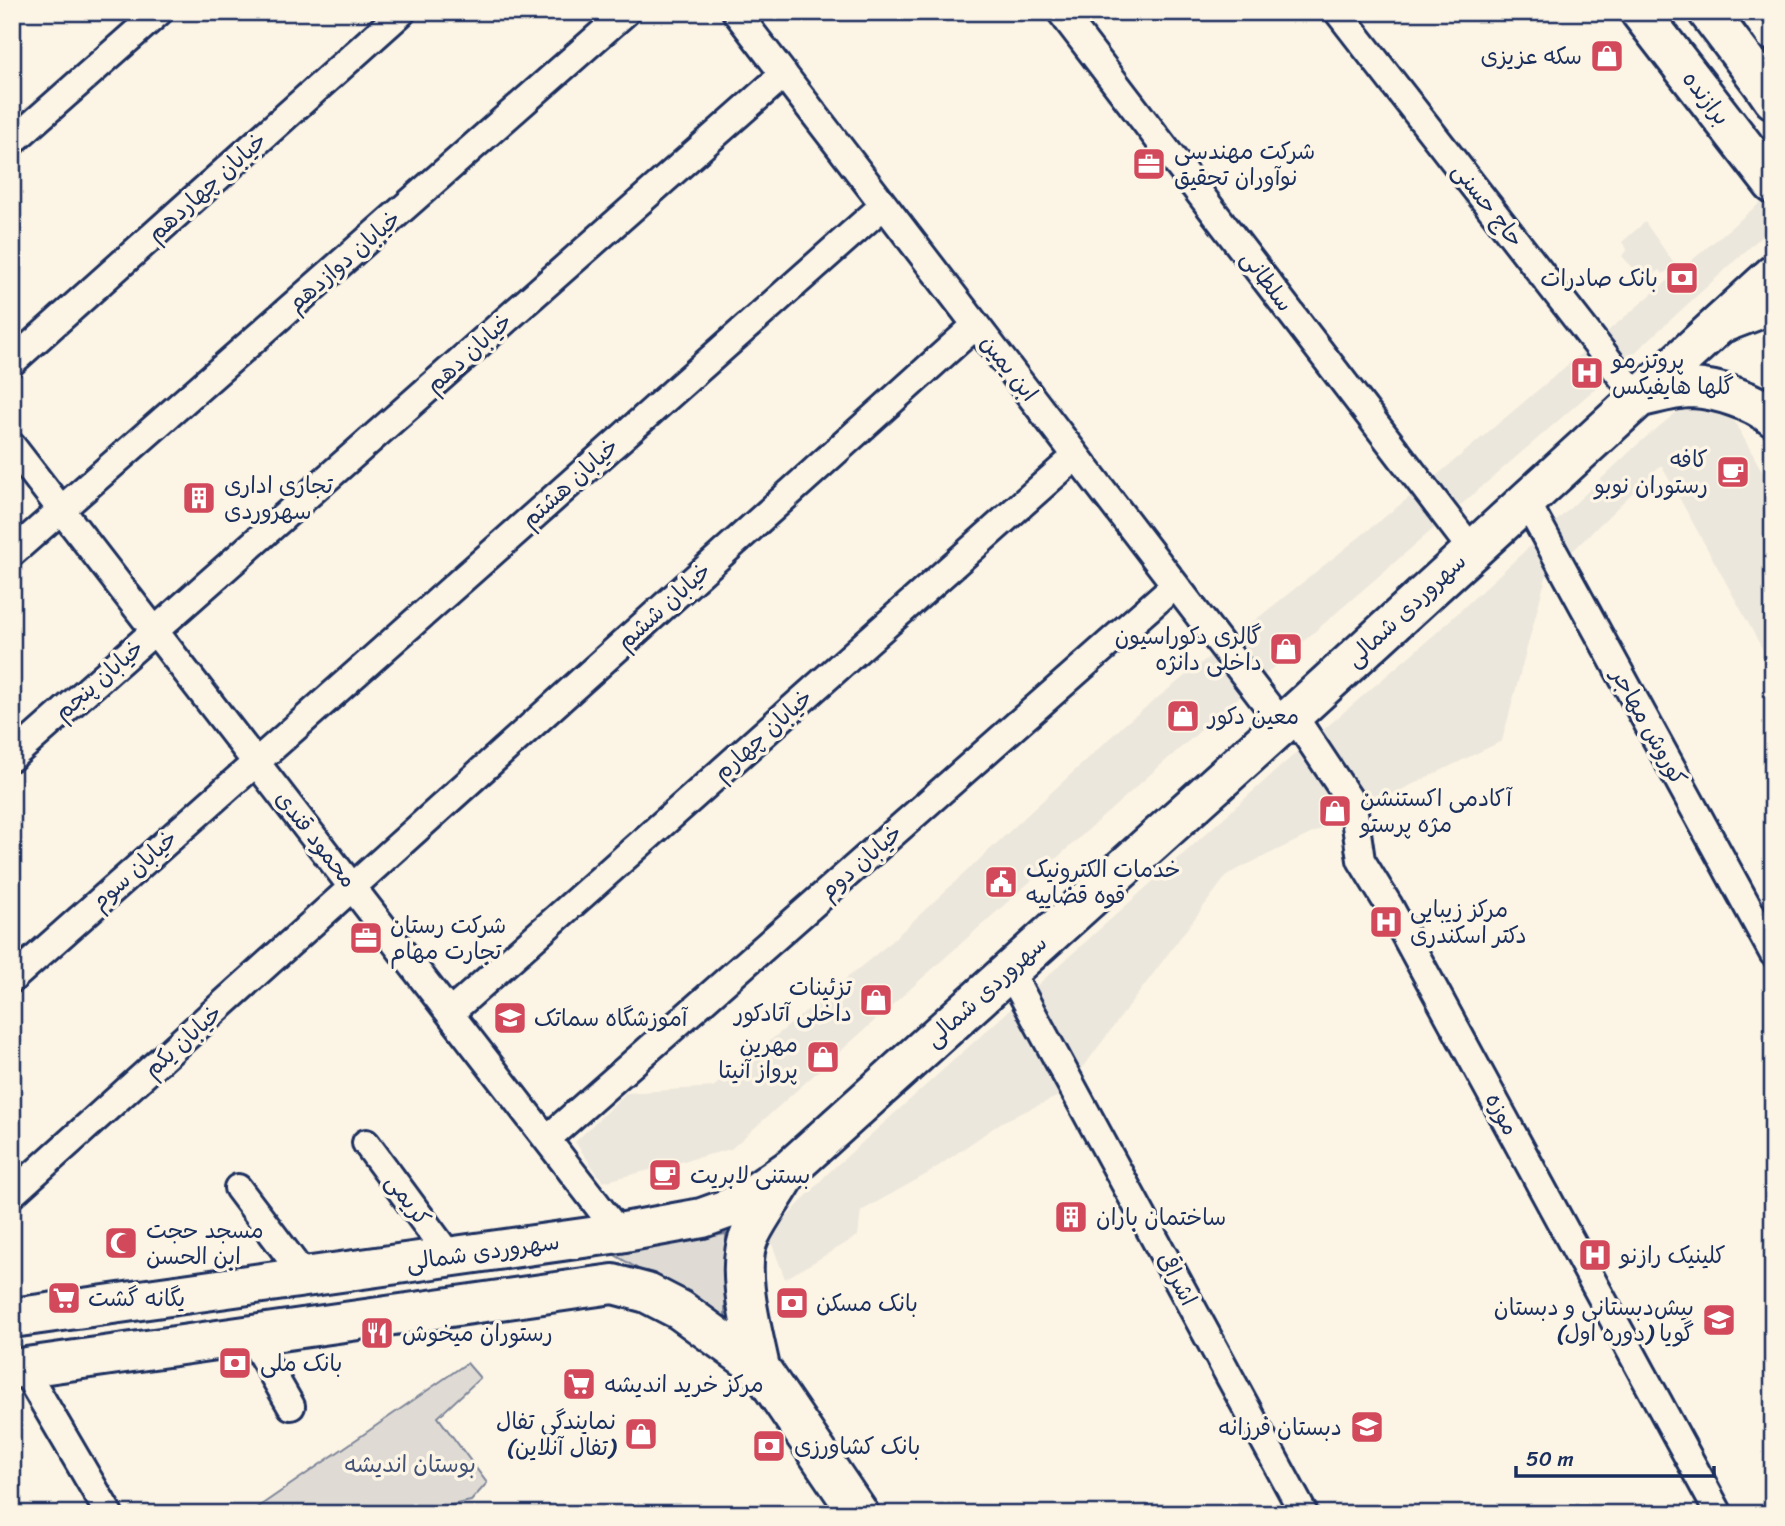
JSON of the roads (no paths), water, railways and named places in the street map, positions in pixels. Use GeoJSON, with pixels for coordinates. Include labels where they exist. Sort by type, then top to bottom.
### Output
{"type":"FeatureCollection","features":[{"type":"Feature","properties":{"kind":"main road","name":"برازنده"},"geometry":{"type":"LineString","coordinates":[[1640,12],[1773,184]]}},
{"type":"Feature","properties":{"kind":"main road"},"geometry":{"type":"LineString","coordinates":[[1708,12],[1773,99]]}},
{"type":"Feature","properties":{"kind":"main road"},"geometry":{"type":"LineString","coordinates":[[1760,12],[1773,31]]}},
{"type":"Feature","properties":{"kind":"main road","name":"سهروردی شمالی"},"geometry":{"type":"LineString","coordinates":[[12,1318],[619,1233],[702,1218],[742,1202],[791,1168],[1288,719],[1773,275]]}},
{"type":"Feature","properties":{"kind":"main road"},"geometry":{"type":"LineString","coordinates":[[1720,324],[1773,304]]}},
{"type":"Feature","properties":{"kind":"main road"},"geometry":{"type":"LineString","coordinates":[[1638,398],[1693,388],[1735,398],[1756,406],[1773,417]]}},
{"type":"Feature","properties":{"kind":"main road"},"geometry":{"type":"LineString","coordinates":[[760,1368],[746,1295],[744,1258],[749,1237],[791,1168]]}},
{"type":"Feature","properties":{"kind":"main road"},"geometry":{"type":"LineString","coordinates":[[18,1368],[613,1284],[647,1293],[681,1310],[760,1368],[859,1514]]}},
{"type":"Feature","properties":{"kind":"street"},"geometry":{"type":"LineString","coordinates":[[12,142],[159,12]]}},
{"type":"Feature","properties":{"kind":"street","name":"خیابان چهاردهم"},"geometry":{"type":"LineString","coordinates":[[12,362],[402,12]]}},
{"type":"Feature","properties":{"kind":"street","name":"خیابان دوازدهم"},"geometry":{"type":"LineString","coordinates":[[12,553],[626,12]]}},
{"type":"Feature","properties":{"kind":"street","name":"ابن یمین"},"geometry":{"type":"LineString","coordinates":[[736,12],[1175,584],[1288,719]]}},
{"type":"Feature","properties":{"kind":"street","name":"سلطانی"},"geometry":{"type":"LineString","coordinates":[[1061,12],[1472,550]]}},
{"type":"Feature","properties":{"kind":"street","name":"حاج حسنی"},"geometry":{"type":"LineString","coordinates":[[1338,12],[1638,398]]}},
{"type":"Feature","properties":{"kind":"street","name":"خیابان دهم"},"geometry":{"type":"LineString","coordinates":[[155,631],[783,74]]}},
{"type":"Feature","properties":{"kind":"street","name":"خیابان هشتم"},"geometry":{"type":"LineString","coordinates":[[256,762],[884,205]]}},
{"type":"Feature","properties":{"kind":"street","name":"خیابان ششم"},"geometry":{"type":"LineString","coordinates":[[353,887],[976,325]]}},
{"type":"Feature","properties":{"kind":"street","name":"محمود قندی"},"geometry":{"type":"LineString","coordinates":[[12,446],[619,1233]]}},
{"type":"Feature","properties":{"kind":"street","name":"خیابان چهارم"},"geometry":{"type":"LineString","coordinates":[[450,1013],[1076,456]]}},
{"type":"Feature","properties":{"kind":"street","name":"کوروش مهاجر"},"geometry":{"type":"LineString","coordinates":[[1525,501],[1773,953]]}},
{"type":"Feature","properties":{"kind":"street","name":"خیابان دوم"},"geometry":{"type":"LineString","coordinates":[[547,1139],[1175,584]]}},
{"type":"Feature","properties":{"kind":"street","name":"خیابان پنجم"},"geometry":{"type":"LineString","coordinates":[[12,757],[155,631]]}},
{"type":"Feature","properties":{"kind":"street","name":"موزه"},"geometry":{"type":"LineString","coordinates":[[1288,719],[1353,805],[1361,860],[1388,904],[1719,1514]]}},
{"type":"Feature","properties":{"kind":"street","name":"خیابان سوم"},"geometry":{"type":"LineString","coordinates":[[12,979],[256,762]]}},
{"type":"Feature","properties":{"kind":"street","name":"خیابان یکم"},"geometry":{"type":"LineString","coordinates":[[12,1194],[353,887]]}},
{"type":"Feature","properties":{"kind":"street","name":"اشراقی"},"geometry":{"type":"LineString","coordinates":[[1009,970],[1304,1514]]}},
{"type":"Feature","properties":{"kind":"street","name":"کریمی"},"geometry":{"type":"LineString","coordinates":[[366,1143],[450,1257]]}},
{"type":"Feature","properties":{"kind":"street"},"geometry":{"type":"LineString","coordinates":[[237,1188],[305,1277]]}},
{"type":"Feature","properties":{"kind":"street"},"geometry":{"type":"LineString","coordinates":[[250,1335],[291,1406]]}},
{"type":"Feature","properties":{"kind":"street"},"geometry":{"type":"LineString","coordinates":[[18,1368],[109,1514]]}},
{"type":"Feature","properties":{"kind":"place","name":"سکه عزیزی"},"geometry":{"type":"Point","coordinates":[1607,56]}},
{"type":"Feature","properties":{"kind":"place","name":"شرکت مهندسی نوآوران تحقیق"},"geometry":{"type":"Point","coordinates":[1149,164]}},
{"type":"Feature","properties":{"kind":"place","name":"بانک صادرات"},"geometry":{"type":"Point","coordinates":[1682,278]}},
{"type":"Feature","properties":{"kind":"place","name":"پروتز مو گلها هایفیکس"},"geometry":{"type":"Point","coordinates":[1587,373]}},
{"type":"Feature","properties":{"kind":"place","name":"کافه رستوران نوبو"},"geometry":{"type":"Point","coordinates":[1733,472]}},
{"type":"Feature","properties":{"kind":"place","name":"تجاری اداری سهروردی"},"geometry":{"type":"Point","coordinates":[199,498]}},
{"type":"Feature","properties":{"kind":"place","name":"گالری دکوراسیون داخلی دانژه"},"geometry":{"type":"Point","coordinates":[1286,649]}},
{"type":"Feature","properties":{"kind":"place","name":"معین دکور"},"geometry":{"type":"Point","coordinates":[1183,716]}},
{"type":"Feature","properties":{"kind":"place","name":"آکادمی اکستنشن مژه پرستو"},"geometry":{"type":"Point","coordinates":[1335,811]}},
{"type":"Feature","properties":{"kind":"place","name":"خدمات الکترونیک قوه قضاییه"},"geometry":{"type":"Point","coordinates":[1001,882]}},
{"type":"Feature","properties":{"kind":"place","name":"مرکز زیبایی دکتر اسکندری"},"geometry":{"type":"Point","coordinates":[1386,922]}},
{"type":"Feature","properties":{"kind":"place","name":"شرکت رستان تجارت مهام"},"geometry":{"type":"Point","coordinates":[366,938]}},
{"type":"Feature","properties":{"kind":"place","name":"تزئینات داخلی آتادکور"},"geometry":{"type":"Point","coordinates":[876,1000]}},
{"type":"Feature","properties":{"kind":"place","name":"آموزشگاه سماتک"},"geometry":{"type":"Point","coordinates":[510,1018]}},
{"type":"Feature","properties":{"kind":"place","name":"مهرین پرواز آنیتا"},"geometry":{"type":"Point","coordinates":[823,1057]}},
{"type":"Feature","properties":{"kind":"place","name":"بستنی لابریت"},"geometry":{"type":"Point","coordinates":[665,1175]}},
{"type":"Feature","properties":{"kind":"place","name":"ساختمان باران"},"geometry":{"type":"Point","coordinates":[1071,1217]}},
{"type":"Feature","properties":{"kind":"place","name":"مسجد حجت ابن الحسن"},"geometry":{"type":"Point","coordinates":[121,1243]}},
{"type":"Feature","properties":{"kind":"place","name":"کلینیک رازنو"},"geometry":{"type":"Point","coordinates":[1595,1255]}},
{"type":"Feature","properties":{"kind":"place","name":"یگانه گشت"},"geometry":{"type":"Point","coordinates":[64,1298]}},
{"type":"Feature","properties":{"kind":"place","name":"بانک مسکن"},"geometry":{"type":"Point","coordinates":[792,1303]}},
{"type":"Feature","properties":{"kind":"place","name":"پیش‌دبستانی و دبستان (دوره اول) گویا"},"geometry":{"type":"Point","coordinates":[1719,1320]}},
{"type":"Feature","properties":{"kind":"place","name":"رستوران میخوش"},"geometry":{"type":"Point","coordinates":[377,1333]}},
{"type":"Feature","properties":{"kind":"place","name":"بانک ملی"},"geometry":{"type":"Point","coordinates":[235,1363]}},
{"type":"Feature","properties":{"kind":"place","name":"مرکز خرید اندیشه"},"geometry":{"type":"Point","coordinates":[579,1384]}},
{"type":"Feature","properties":{"kind":"place","name":"دبستان فرزانه"},"geometry":{"type":"Point","coordinates":[1367,1427]}},
{"type":"Feature","properties":{"kind":"place","name":"نمایندگی تفال (تفال آنلاین)"},"geometry":{"type":"Point","coordinates":[641,1434]}},
{"type":"Feature","properties":{"kind":"place","name":"بانک کشاورزی"},"geometry":{"type":"Point","coordinates":[769,1446]}},
{"type":"Feature","properties":{"kind":"park label","name":"بوستان اندیشه"},"geometry":{"type":"Point","coordinates":[410,1464]}}]}
